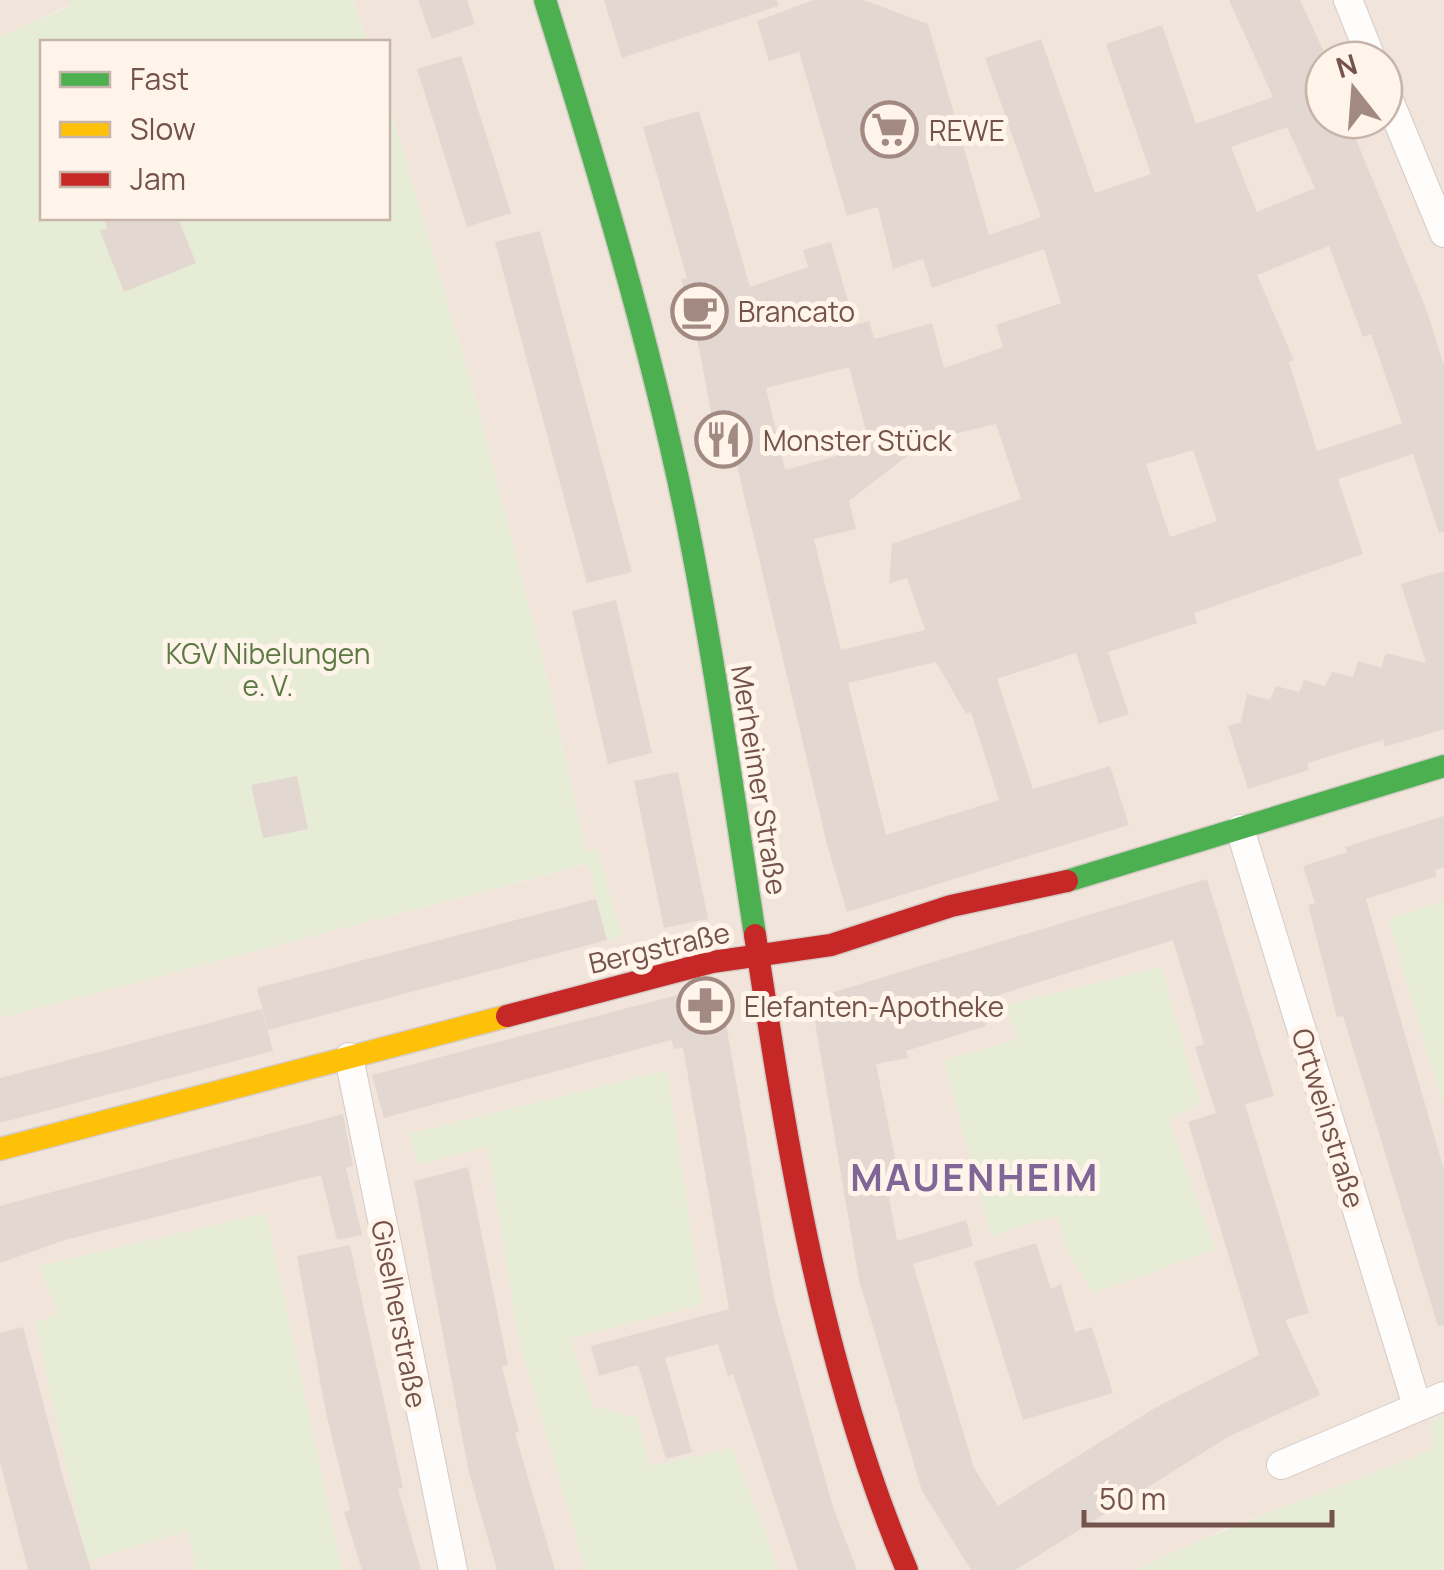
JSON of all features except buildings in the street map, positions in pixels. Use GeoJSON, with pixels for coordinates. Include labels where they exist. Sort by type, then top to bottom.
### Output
{"type":"FeatureCollection","features":[{"type":"Feature","properties":{"kind":"main road","name":"Merheimer Straße"},"geometry":{"type":"LineString","coordinates":[[545,0],[610,207],[659,398],[698,580],[809,1269],[876,1502],[907,1570]]}},
{"type":"Feature","properties":{"kind":"main road","name":"Bergstraße"},"geometry":{"type":"LineString","coordinates":[[0,1149],[712,962],[832,945],[952,906],[1081,878],[1444,766]]}},
{"type":"Feature","properties":{"kind":"street"},"geometry":{"type":"LineString","coordinates":[[1348,0],[1364,40]]}},
{"type":"Feature","properties":{"kind":"street"},"geometry":{"type":"LineString","coordinates":[[1404,136],[1444,233]]}},
{"type":"Feature","properties":{"kind":"street","name":"Ortweinstraße"},"geometry":{"type":"LineString","coordinates":[[1240,830],[1431,1401]]}},
{"type":"Feature","properties":{"kind":"street","name":"Giselherstraße"},"geometry":{"type":"LineString","coordinates":[[349,1057],[454,1570]]}},
{"type":"Feature","properties":{"kind":"street"},"geometry":{"type":"LineString","coordinates":[[1281,1466],[1431,1401]]}},
{"type":"Feature","properties":{"kind":"shaded area"},"geometry":{"type":"Polygon","coordinates":[[[0,0],[68,0],[70,5],[0,36],[0,0]]]}},
{"type":"Feature","properties":{"kind":"shaded area"},"geometry":{"type":"Polygon","coordinates":[[[353,0],[1444,0],[1444,1416],[1430,1421],[1433,1449],[1335,1491],[1228,1527],[1137,1570],[0,1570],[0,1018],[589,864],[607,940],[597,849],[586,852],[551,694],[477,403],[390,108],[390,40],[366,40],[353,0]]]}},
{"type":"Feature","properties":{"kind":"green space","name":"KGV Nibelungen e. V."},"geometry":{"type":"Polygon","coordinates":[[[68,0],[353,0],[366,40],[40,40],[40,220],[390,220],[390,108],[477,403],[551,694],[586,851],[597,849],[622,936],[607,940],[588,864],[0,1018],[0,36],[70,6],[68,0]]]}},
{"type":"Feature","properties":{"kind":"green space"},"geometry":{"type":"Polygon","coordinates":[[[1444,900],[1444,1108],[1388,919],[1444,900]]]}},
{"type":"Feature","properties":{"kind":"green space"},"geometry":{"type":"Polygon","coordinates":[[[1161,967],[1200,1103],[1169,1120],[1215,1250],[1093,1293],[1066,1249],[1057,1216],[991,1236],[944,1060],[1018,1039],[1006,1005],[1161,967]]]}},
{"type":"Feature","properties":{"kind":"green space"},"geometry":{"type":"Polygon","coordinates":[[[667,1070],[702,1304],[569,1339],[593,1406],[637,1418],[650,1466],[732,1448],[779,1570],[586,1570],[518,1337],[488,1146],[419,1165],[408,1134],[667,1070]]]}},
{"type":"Feature","properties":{"kind":"green space"},"geometry":{"type":"Polygon","coordinates":[[[266,1213],[342,1570],[197,1570],[187,1531],[87,1561],[35,1321],[59,1315],[39,1266],[266,1213]]]}},
{"type":"Feature","properties":{"kind":"green space"},"geometry":{"type":"Polygon","coordinates":[[[1444,1416],[1444,1570],[1137,1570],[1210,1536],[1433,1449],[1430,1421],[1444,1416]]]}},
{"type":"Feature","properties":{"kind":"traffic: fast"},"geometry":{"type":"LineString","coordinates":[[545,0],[620,252],[670,443],[704,614],[755,935]]}},
{"type":"Feature","properties":{"kind":"traffic: fast"},"geometry":{"type":"LineString","coordinates":[[1067,881],[1444,766]]}},
{"type":"Feature","properties":{"kind":"traffic: slow"},"geometry":{"type":"LineString","coordinates":[[0,1149],[507,1016]]}},
{"type":"Feature","properties":{"kind":"traffic: jam"},"geometry":{"type":"LineString","coordinates":[[507,1016],[712,962],[831,945],[951,906],[1067,881]]}},
{"type":"Feature","properties":{"kind":"traffic: jam"},"geometry":{"type":"LineString","coordinates":[[755,935],[811,1258],[852,1416],[907,1570]]}},
{"type":"Feature","properties":{"kind":"place","name":"REWE"},"geometry":{"type":"Point","coordinates":[890,130]}},
{"type":"Feature","properties":{"kind":"place","name":"Brancato"},"geometry":{"type":"Point","coordinates":[699,311]}},
{"type":"Feature","properties":{"kind":"place","name":"Monster Stück"},"geometry":{"type":"Point","coordinates":[724,440]}},
{"type":"Feature","properties":{"kind":"place","name":"Elefanten-Apotheke"},"geometry":{"type":"Point","coordinates":[705,1006]}},
{"type":"Feature","properties":{"kind":"district","name":"MAUENHEIM"},"geometry":{"type":"Point","coordinates":[975,1176]}}]}
